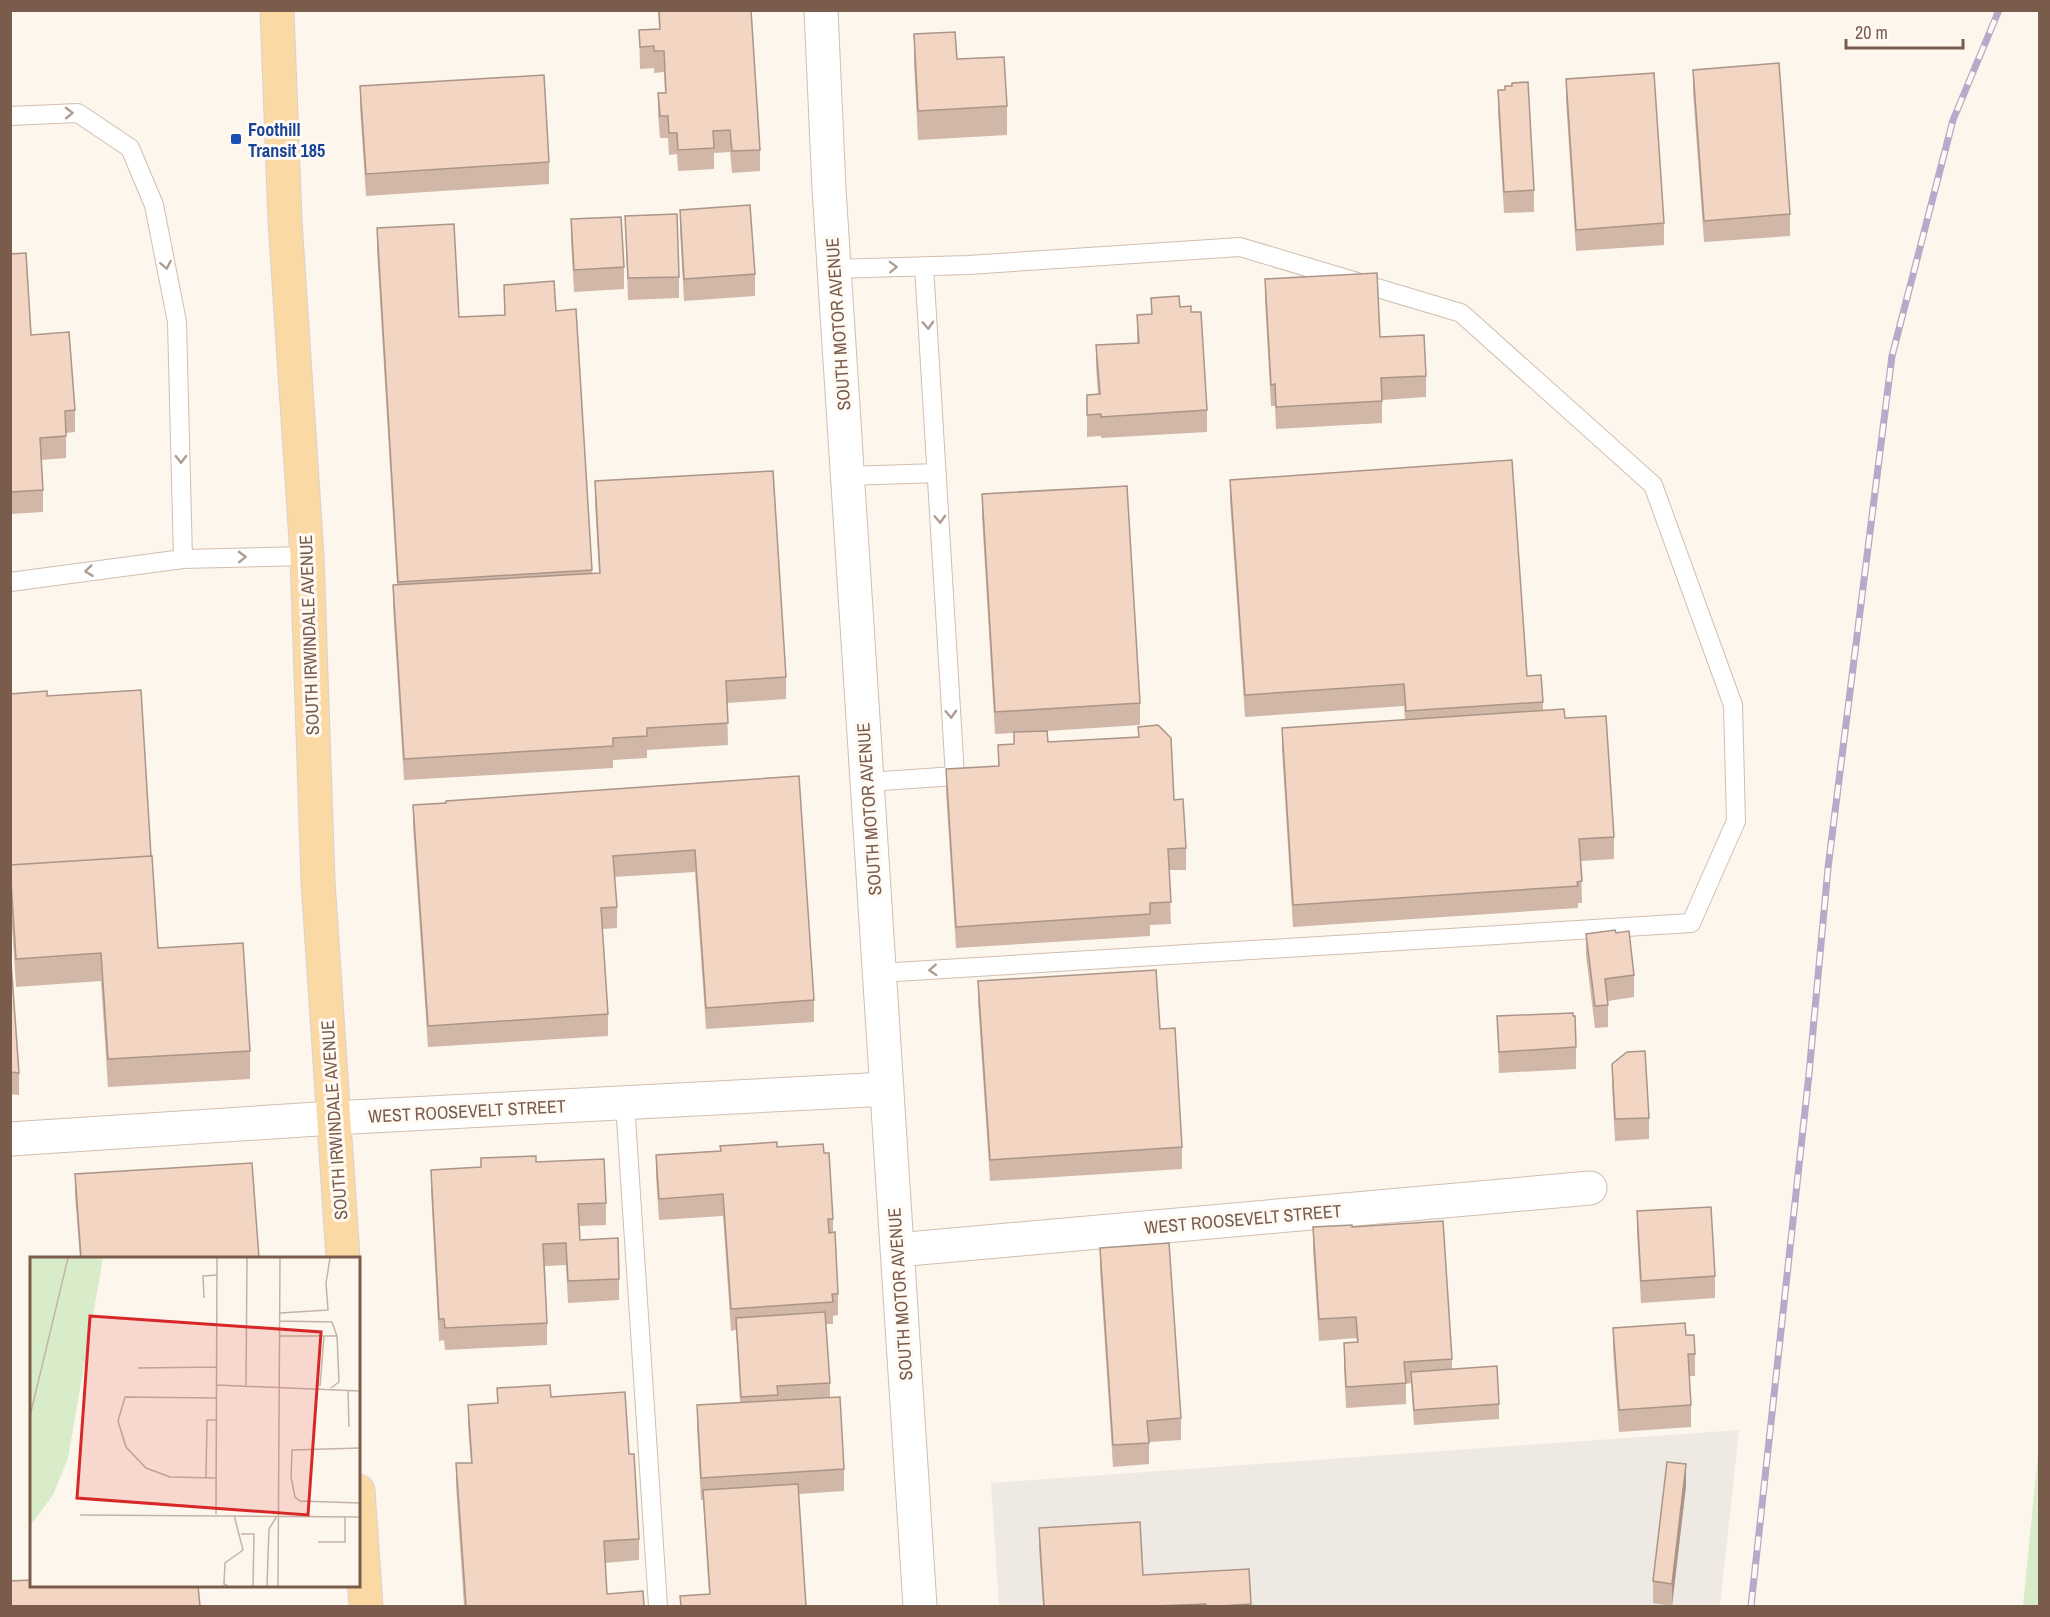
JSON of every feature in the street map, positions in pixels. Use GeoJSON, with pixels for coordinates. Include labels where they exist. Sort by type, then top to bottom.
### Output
{"type":"FeatureCollection","features":[{"type":"Feature","properties":{"kind":"main road","name":"SOUTH IRWINDALE AVENUE"},"geometry":{"type":"LineString","coordinates":[[277,10],[285,221],[307,556],[318,880],[343,1257]]}},
{"type":"Feature","properties":{"kind":"main road"},"geometry":{"type":"LineString","coordinates":[[360,1537],[366,1606]]}},
{"type":"Feature","properties":{"kind":"street","name":"SOUTH MOTOR AVENUE"},"geometry":{"type":"LineString","coordinates":[[821,10],[834,269],[920,1606]]}},
{"type":"Feature","properties":{"kind":"street","name":"WEST ROOSEVELT STREET"},"geometry":{"type":"LineString","coordinates":[[10,1138],[333,1118],[887,1089]]}},
{"type":"Feature","properties":{"kind":"street","name":"WEST ROOSEVELT STREET"},"geometry":{"type":"LineString","coordinates":[[897,1250],[1590,1188]]}},
{"type":"Feature","properties":{"kind":"lane"},"geometry":{"type":"LineString","coordinates":[[10,116],[78,112],[130,148],[154,205],[177,322],[183,559]]}},
{"type":"Feature","properties":{"kind":"lane"},"geometry":{"type":"LineString","coordinates":[[834,269],[968,265],[1240,248],[1461,312],[1653,485],[1732,705],[1736,821],[1690,923],[879,973]]}},
{"type":"Feature","properties":{"kind":"lane"},"geometry":{"type":"LineString","coordinates":[[868,782],[955,776],[924,266]]}},
{"type":"Feature","properties":{"kind":"lane"},"geometry":{"type":"LineString","coordinates":[[848,476],[937,473]]}},
{"type":"Feature","properties":{"kind":"lane"},"geometry":{"type":"LineString","coordinates":[[10,582],[183,559],[307,556]]}},
{"type":"Feature","properties":{"kind":"lane"},"geometry":{"type":"LineString","coordinates":[[625,1102],[658,1606]]}},
{"type":"Feature","properties":{"kind":"shaded area"},"geometry":{"type":"Polygon","coordinates":[[[1739,1430],[1720,1606],[999,1606],[991,1483],[1739,1430]]]}},
{"type":"Feature","properties":{"kind":"green space"},"geometry":{"type":"Polygon","coordinates":[[[2039,1444],[2039,1606],[2023,1606],[2039,1444]]]}},
{"type":"Feature","properties":{"kind":"building"},"geometry":{"type":"Polygon","coordinates":[[[659,10],[751,10],[760,150],[732,151],[730,130],[713,131],[714,148],[678,150],[677,133],[669,133],[668,116],[660,116],[658,93],[666,93],[664,51],[654,51],[654,46],[640,47],[639,30],[660,29],[659,10]]]}},
{"type":"Feature","properties":{"kind":"building"},"geometry":{"type":"Polygon","coordinates":[[[955,32],[957,59],[1004,57],[1007,106],[918,111],[914,34],[955,32]]]}},
{"type":"Feature","properties":{"kind":"building"},"geometry":{"type":"Polygon","coordinates":[[[1779,63],[1790,214],[1704,221],[1693,70],[1779,63]]]}},
{"type":"Feature","properties":{"kind":"building"},"geometry":{"type":"Polygon","coordinates":[[[1654,73],[1664,223],[1576,230],[1566,79],[1654,73]]]}},
{"type":"Feature","properties":{"kind":"building"},"geometry":{"type":"Polygon","coordinates":[[[544,75],[549,162],[366,174],[360,86],[544,75]]]}},
{"type":"Feature","properties":{"kind":"building"},"geometry":{"type":"Polygon","coordinates":[[[1528,82],[1534,190],[1504,192],[1498,90],[1505,90],[1505,86],[1512,86],[1512,83],[1528,82]]]}},
{"type":"Feature","properties":{"kind":"building"},"geometry":{"type":"Polygon","coordinates":[[[750,205],[755,274],[684,279],[680,210],[750,205]]]}},
{"type":"Feature","properties":{"kind":"building"},"geometry":{"type":"Polygon","coordinates":[[[677,214],[679,277],[628,278],[625,216],[677,214]]]}},
{"type":"Feature","properties":{"kind":"building"},"geometry":{"type":"Polygon","coordinates":[[[621,217],[624,267],[574,270],[571,219],[621,217]]]}},
{"type":"Feature","properties":{"kind":"building"},"geometry":{"type":"Polygon","coordinates":[[[454,224],[459,317],[505,315],[504,285],[554,281],[556,311],[576,309],[592,570],[398,582],[377,228],[454,224]]]}},
{"type":"Feature","properties":{"kind":"building"},"geometry":{"type":"Polygon","coordinates":[[[26,253],[31,335],[69,332],[75,410],[65,411],[66,436],[40,438],[43,490],[10,492],[10,254],[26,253]]]}},
{"type":"Feature","properties":{"kind":"building"},"geometry":{"type":"Polygon","coordinates":[[[1377,273],[1380,337],[1424,335],[1426,376],[1381,378],[1382,401],[1276,407],[1275,384],[1271,385],[1265,279],[1377,273]]]}},
{"type":"Feature","properties":{"kind":"building"},"geometry":{"type":"Polygon","coordinates":[[[1179,296],[1180,307],[1191,306],[1191,312],[1201,312],[1207,410],[1101,417],[1101,414],[1087,415],[1087,395],[1100,394],[1096,345],[1139,343],[1137,315],[1152,314],[1151,298],[1179,296]]]}},
{"type":"Feature","properties":{"kind":"building"},"geometry":{"type":"Polygon","coordinates":[[[1512,460],[1527,676],[1541,675],[1543,702],[1406,711],[1404,684],[1245,695],[1230,480],[1512,460]]]}},
{"type":"Feature","properties":{"kind":"building"},"geometry":{"type":"Polygon","coordinates":[[[773,471],[786,677],[726,681],[728,723],[647,728],[647,736],[613,738],[613,746],[404,759],[393,585],[600,573],[595,481],[773,471]]]}},
{"type":"Feature","properties":{"kind":"building"},"geometry":{"type":"Polygon","coordinates":[[[1127,486],[1140,703],[995,712],[982,494],[1127,486]]]}},
{"type":"Feature","properties":{"kind":"building"},"geometry":{"type":"Polygon","coordinates":[[[141,690],[151,856],[10,865],[10,694],[47,691],[47,696],[141,690]]]}},
{"type":"Feature","properties":{"kind":"building"},"geometry":{"type":"Polygon","coordinates":[[[1564,709],[1565,718],[1606,716],[1614,837],[1579,839],[1582,881],[1577,882],[1578,886],[1293,905],[1282,728],[1564,709]]]}},
{"type":"Feature","properties":{"kind":"building"},"geometry":{"type":"Polygon","coordinates":[[[1158,725],[1171,738],[1174,800],[1183,799],[1186,848],[1168,849],[1171,902],[1150,903],[1150,914],[956,927],[946,769],[999,766],[998,745],[1014,744],[1014,732],[1047,731],[1048,742],[1139,737],[1138,727],[1158,725]]]}},
{"type":"Feature","properties":{"kind":"building"},"geometry":{"type":"Polygon","coordinates":[[[799,776],[814,1000],[706,1008],[695,850],[613,856],[617,907],[601,908],[608,1014],[428,1026],[413,805],[799,776]]]}},
{"type":"Feature","properties":{"kind":"building"},"geometry":{"type":"Polygon","coordinates":[[[152,856],[158,948],[243,943],[250,1051],[108,1059],[101,953],[16,959],[10,865],[152,856]]]}},
{"type":"Feature","properties":{"kind":"building"},"geometry":{"type":"Polygon","coordinates":[[[1615,930],[1616,933],[1629,931],[1634,975],[1605,979],[1608,1005],[1595,1006],[1586,934],[1615,930]]]}},
{"type":"Feature","properties":{"kind":"building"},"geometry":{"type":"Polygon","coordinates":[[[10,947],[19,1073],[10,1072],[10,947]]]}},
{"type":"Feature","properties":{"kind":"building"},"geometry":{"type":"Polygon","coordinates":[[[1156,970],[1160,1029],[1175,1028],[1182,1147],[990,1160],[978,981],[1156,970]]]}},
{"type":"Feature","properties":{"kind":"building"},"geometry":{"type":"Polygon","coordinates":[[[1573,1013],[1576,1047],[1499,1052],[1497,1016],[1573,1013]]]}},
{"type":"Feature","properties":{"kind":"building"},"geometry":{"type":"Polygon","coordinates":[[[1645,1051],[1649,1118],[1615,1119],[1612,1064],[1627,1052],[1645,1051]]]}},
{"type":"Feature","properties":{"kind":"building"},"geometry":{"type":"Polygon","coordinates":[[[777,1142],[777,1147],[823,1144],[824,1153],[829,1153],[833,1219],[828,1219],[829,1233],[835,1232],[838,1294],[832,1294],[833,1302],[731,1309],[723,1194],[659,1199],[656,1155],[721,1151],[720,1146],[777,1142]]]}},
{"type":"Feature","properties":{"kind":"building"},"geometry":{"type":"Polygon","coordinates":[[[536,1156],[536,1162],[604,1159],[606,1203],[578,1204],[580,1240],[618,1238],[619,1279],[568,1281],[566,1243],[543,1244],[547,1323],[445,1328],[444,1319],[439,1319],[431,1170],[481,1167],[481,1158],[536,1156]]]}},
{"type":"Feature","properties":{"kind":"building"},"geometry":{"type":"Polygon","coordinates":[[[252,1163],[259,1257],[81,1257],[75,1174],[252,1163]]]}},
{"type":"Feature","properties":{"kind":"building"},"geometry":{"type":"Polygon","coordinates":[[[1711,1207],[1715,1276],[1641,1281],[1637,1211],[1711,1207]]]}},
{"type":"Feature","properties":{"kind":"building"},"geometry":{"type":"Polygon","coordinates":[[[1443,1221],[1452,1359],[1404,1362],[1406,1383],[1346,1387],[1344,1343],[1358,1342],[1356,1317],[1319,1319],[1313,1227],[1443,1221]]]}},
{"type":"Feature","properties":{"kind":"building"},"geometry":{"type":"Polygon","coordinates":[[[1169,1243],[1181,1418],[1147,1421],[1149,1443],[1113,1445],[1100,1248],[1169,1243]]]}},
{"type":"Feature","properties":{"kind":"building"},"geometry":{"type":"Polygon","coordinates":[[[825,1312],[830,1383],[777,1386],[778,1395],[741,1397],[736,1318],[825,1312]]]}},
{"type":"Feature","properties":{"kind":"building"},"geometry":{"type":"Polygon","coordinates":[[[1685,1323],[1686,1335],[1694,1335],[1695,1354],[1688,1354],[1691,1405],[1619,1410],[1613,1328],[1685,1323]]]}},
{"type":"Feature","properties":{"kind":"building"},"geometry":{"type":"Polygon","coordinates":[[[1497,1366],[1499,1404],[1414,1410],[1411,1372],[1497,1366]]]}},
{"type":"Feature","properties":{"kind":"building"},"geometry":{"type":"Polygon","coordinates":[[[550,1385],[551,1397],[625,1392],[629,1454],[634,1454],[639,1539],[604,1541],[607,1594],[643,1591],[644,1606],[466,1606],[456,1463],[472,1463],[468,1405],[498,1403],[497,1388],[550,1385]]]}},
{"type":"Feature","properties":{"kind":"building"},"geometry":{"type":"Polygon","coordinates":[[[840,1397],[844,1469],[701,1478],[697,1405],[840,1397]]]}},
{"type":"Feature","properties":{"kind":"building"},"geometry":{"type":"Polygon","coordinates":[[[1667,1462],[1686,1464],[1672,1584],[1653,1581],[1667,1462]]]}},
{"type":"Feature","properties":{"kind":"building"},"geometry":{"type":"Polygon","coordinates":[[[798,1484],[806,1606],[681,1606],[680,1596],[710,1594],[703,1490],[798,1484]]]}},
{"type":"Feature","properties":{"kind":"building"},"geometry":{"type":"Polygon","coordinates":[[[1140,1522],[1143,1575],[1249,1569],[1251,1604],[1044,1606],[1039,1528],[1140,1522]]]}},
{"type":"Feature","properties":{"kind":"building"},"geometry":{"type":"Polygon","coordinates":[[[30,1580],[30,1587],[198,1587],[200,1606],[10,1606],[10,1581],[30,1580]]]}},
{"type":"Feature","properties":{"kind":"railway"},"geometry":{"type":"LineString","coordinates":[[1751,1606],[1809,1074],[1828,868],[1892,356],[1953,120],[1999,10]]}},
{"type":"Feature","properties":{"kind":"place","name":"Foothill Transit 185"},"geometry":{"type":"Point","coordinates":[236,139]}}]}
